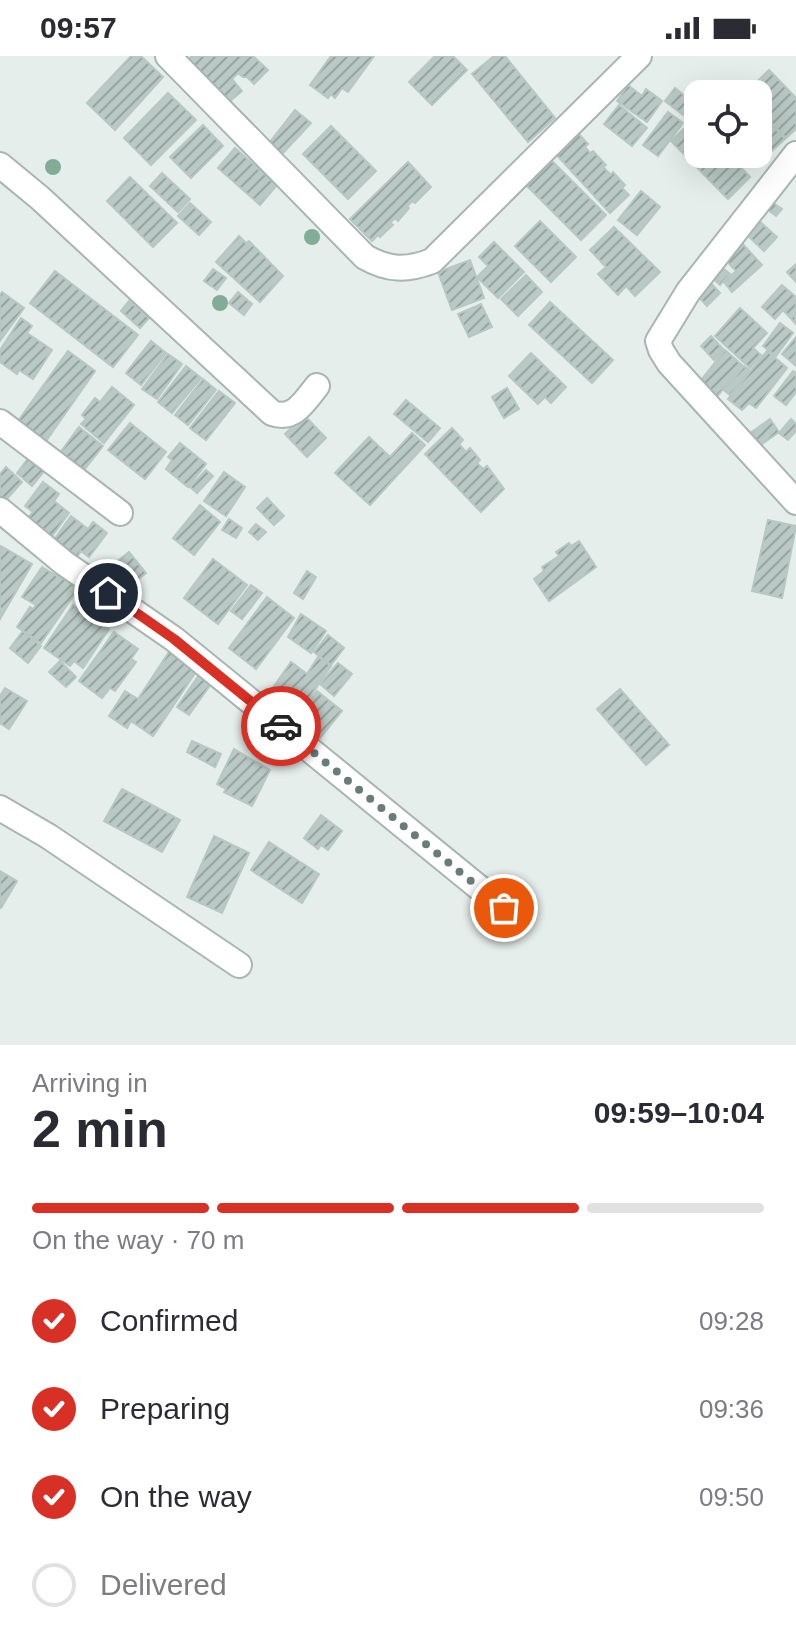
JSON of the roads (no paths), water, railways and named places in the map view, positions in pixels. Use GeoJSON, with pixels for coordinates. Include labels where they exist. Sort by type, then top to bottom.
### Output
{"type":"FeatureCollection","features":[{"type":"Feature","properties":{"kind":"street"},"geometry":{"type":"LineString","coordinates":[[168,56],[365,257],[382,267],[417,267],[432,261],[639,56]]}},
{"type":"Feature","properties":{"kind":"street"},"geometry":{"type":"LineString","coordinates":[[796,154],[688,292],[658,341],[669,363],[796,502]]}},
{"type":"Feature","properties":{"kind":"street"},"geometry":{"type":"LineString","coordinates":[[0,165],[40,198],[272,413],[283,417],[293,414],[317,386]]}},
{"type":"Feature","properties":{"kind":"street"},"geometry":{"type":"LineString","coordinates":[[0,422],[120,513]]}},
{"type":"Feature","properties":{"kind":"street"},"geometry":{"type":"LineString","coordinates":[[0,510],[64,563],[174,639],[504,908]]}},
{"type":"Feature","properties":{"kind":"street"},"geometry":{"type":"LineString","coordinates":[[0,808],[48,836],[239,965]]}}]}
